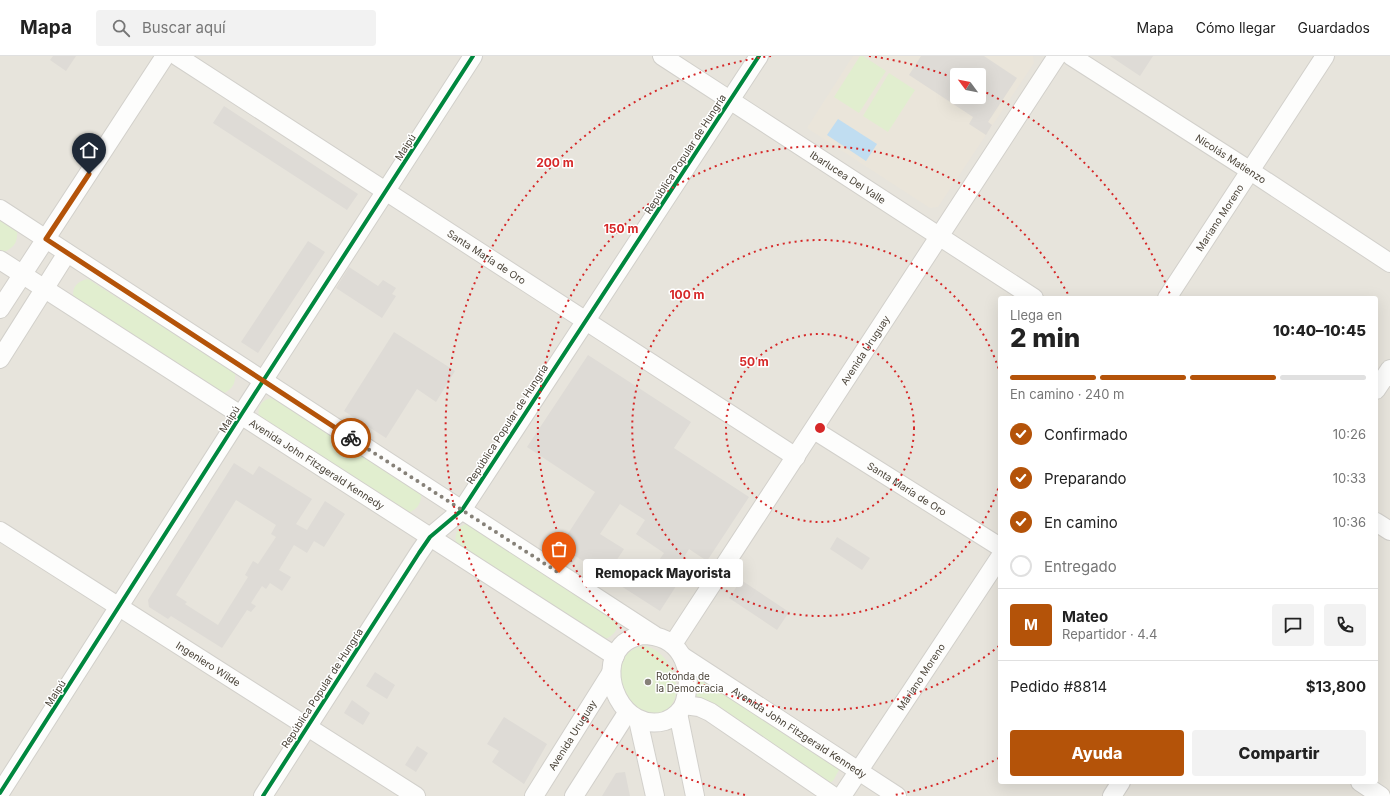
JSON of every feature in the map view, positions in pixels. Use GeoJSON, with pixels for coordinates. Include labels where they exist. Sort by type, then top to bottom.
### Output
{"type":"FeatureCollection","features":[{"type":"Feature","properties":{"kind":"street"},"geometry":{"type":"LineString","coordinates":[[0,310],[165,56]]}},
{"type":"Feature","properties":{"kind":"street","name":"Santa María de Oro"},"geometry":{"type":"LineString","coordinates":[[177,56],[796,457]]}},
{"type":"Feature","properties":{"kind":"street","name":"Maipú"},"geometry":{"type":"LineString","coordinates":[[0,793],[120,607],[263,380],[473,56]]}},
{"type":"Feature","properties":{"kind":"street","name":"Ibarlucea Del Valle"},"geometry":{"type":"LineString","coordinates":[[662,56],[1031,296]]}},
{"type":"Feature","properties":{"kind":"street","name":"República Popular de Hungría"},"geometry":{"type":"LineString","coordinates":[[263,796],[430,537],[462,510],[759,56]]}},
{"type":"Feature","properties":{"kind":"street","name":"Avenida Uruguay"},"geometry":{"type":"LineString","coordinates":[[677,650],[796,457],[1057,56]]}},
{"type":"Feature","properties":{"kind":"street","name":"Nicolás Matienzo"},"geometry":{"type":"LineString","coordinates":[[1071,56],[1249,170],[1390,263]]}},
{"type":"Feature","properties":{"kind":"street","name":"Mariano Moreno"},"geometry":{"type":"LineString","coordinates":[[1168,296],[1249,170],[1325,56]]}},
{"type":"Feature","properties":{"kind":"street"},"geometry":{"type":"LineString","coordinates":[[0,209],[654,635],[663,638],[677,650],[687,668],[689,686],[681,709],[669,720],[657,723],[633,716]]}},
{"type":"Feature","properties":{"kind":"street"},"geometry":{"type":"LineString","coordinates":[[0,359],[68,253]]}},
{"type":"Feature","properties":{"kind":"street","name":"Avenida John Fitzgerald Kennedy"},"geometry":{"type":"LineString","coordinates":[[0,260],[430,537],[613,664]]}},
{"type":"Feature","properties":{"kind":"street"},"geometry":{"type":"LineString","coordinates":[[1378,387],[1390,369]]}},
{"type":"Feature","properties":{"kind":"street","name":"Santa María de Oro"},"geometry":{"type":"LineString","coordinates":[[814,430],[998,546]]}},
{"type":"Feature","properties":{"kind":"street"},"geometry":{"type":"LineString","coordinates":[[1378,523],[1390,531]]}},
{"type":"Feature","properties":{"kind":"street","name":"Ingeniero Wilde"},"geometry":{"type":"LineString","coordinates":[[0,531],[416,796]]}},
{"type":"Feature","properties":{"kind":"street","name":"Mariano Moreno"},"geometry":{"type":"LineString","coordinates":[[842,796],[998,560]]}},
{"type":"Feature","properties":{"kind":"street"},"geometry":{"type":"LineString","coordinates":[[654,635],[642,635],[632,638],[621,646],[613,664],[618,697],[633,716],[654,796]]}},
{"type":"Feature","properties":{"kind":"street","name":"Avenida John Fitzgerald Kennedy"},"geometry":{"type":"LineString","coordinates":[[677,650],[897,796]]}},
{"type":"Feature","properties":{"kind":"street","name":"Avenida Uruguay"},"geometry":{"type":"LineString","coordinates":[[534,796],[613,664]]}},
{"type":"Feature","properties":{"kind":"street"},"geometry":{"type":"LineString","coordinates":[[681,709],[699,707],[710,712],[833,796]]}},
{"type":"Feature","properties":{"kind":"street"},"geometry":{"type":"LineString","coordinates":[[681,709],[695,796]]}},
{"type":"Feature","properties":{"kind":"street"},"geometry":{"type":"LineString","coordinates":[[574,796],[633,716]]}},
{"type":"Feature","properties":{"kind":"street"},"geometry":{"type":"LineString","coordinates":[[1112,796],[1120,784]]}},
{"type":"Feature","properties":{"kind":"street"},"geometry":{"type":"LineString","coordinates":[[1363,784],[1381,796]]}},
{"type":"Feature","properties":{"kind":"shaded area"},"geometry":{"type":"Polygon","coordinates":[[[0,56],[1390,56],[1390,796],[0,796],[0,56]]]}},
{"type":"Feature","properties":{"kind":"shaded area"},"geometry":{"type":"Polygon","coordinates":[[[853,56],[1033,56],[1034,63],[938,207],[930,208],[807,128],[853,56]]]}},
{"type":"Feature","properties":{"kind":"green space"},"geometry":{"type":"Polygon","coordinates":[[[860,56],[863,56],[886,71],[859,113],[834,97],[860,56]]]}},
{"type":"Feature","properties":{"kind":"green space"},"geometry":{"type":"Polygon","coordinates":[[[889,73],[915,90],[888,132],[863,116],[889,73]]]}},
{"type":"Feature","properties":{"kind":"green space"},"geometry":{"type":"Polygon","coordinates":[[[0,220],[17,231],[15,244],[4,252],[0,250],[0,220]]]}},
{"type":"Feature","properties":{"kind":"green space"},"geometry":{"type":"Polygon","coordinates":[[[88,279],[235,373],[233,386],[222,394],[74,300],[73,292],[75,286],[88,279]]]}},
{"type":"Feature","properties":{"kind":"green space"},"geometry":{"type":"Polygon","coordinates":[[[273,398],[421,492],[421,499],[417,507],[408,513],[259,419],[259,407],[261,404],[265,400],[273,398]]]}},
{"type":"Feature","properties":{"kind":"green space"},"geometry":{"type":"Polygon","coordinates":[[[470,523],[618,618],[618,625],[614,633],[605,639],[456,545],[456,533],[462,526],[470,523]]]}},
{"type":"Feature","properties":{"kind":"green space"},"geometry":{"type":"Polygon","coordinates":[[[643,646],[661,654],[668,662],[676,682],[674,701],[668,709],[662,713],[650,716],[637,709],[631,703],[624,690],[620,675],[620,668],[624,657],[629,652],[643,646]]]}},
{"type":"Feature","properties":{"kind":"green space"},"geometry":{"type":"Polygon","coordinates":[[[695,675],[840,768],[833,781],[827,784],[694,698],[695,675]]]}},
{"type":"Feature","properties":{"kind":"water"},"geometry":{"type":"Polygon","coordinates":[[[838,119],[877,144],[866,161],[827,135],[838,119]]]}},
{"type":"Feature","properties":{"kind":"building"},"geometry":{"type":"Polygon","coordinates":[[[53,56],[76,56],[66,71],[50,60],[53,56]]]}},
{"type":"Feature","properties":{"kind":"building"},"geometry":{"type":"Polygon","coordinates":[[[921,56],[984,56],[1017,78],[988,122],[992,125],[986,135],[969,124],[973,117],[953,104],[986,104],[986,68],[950,68],[950,102],[909,75],[921,56]]]}},
{"type":"Feature","properties":{"kind":"building"},"geometry":{"type":"Polygon","coordinates":[[[1110,56],[1153,56],[1140,76],[1110,56]]]}},
{"type":"Feature","properties":{"kind":"building"},"geometry":{"type":"Polygon","coordinates":[[[224,106],[358,194],[347,210],[213,123],[224,106]]]}},
{"type":"Feature","properties":{"kind":"building"},"geometry":{"type":"Polygon","coordinates":[[[308,241],[325,252],[258,353],[241,342],[308,241]]]}},
{"type":"Feature","properties":{"kind":"building"},"geometry":{"type":"Polygon","coordinates":[[[349,267],[378,286],[383,280],[396,288],[392,294],[396,296],[382,318],[336,288],[349,267]]]}},
{"type":"Feature","properties":{"kind":"building"},"geometry":{"type":"Polygon","coordinates":[[[394,332],[455,371],[436,402],[417,389],[386,438],[344,411],[394,332]]]}},
{"type":"Feature","properties":{"kind":"building"},"geometry":{"type":"Polygon","coordinates":[[[588,355],[691,422],[674,448],[749,497],[707,561],[689,549],[670,579],[678,583],[660,611],[621,586],[639,559],[653,569],[664,553],[636,534],[645,520],[620,504],[600,534],[624,549],[606,576],[560,546],[595,492],[527,447],[588,355]]]}},
{"type":"Feature","properties":{"kind":"building"},"geometry":{"type":"Polygon","coordinates":[[[234,463],[253,475],[259,466],[312,499],[296,524],[307,530],[325,501],[345,514],[324,547],[314,541],[307,553],[294,545],[279,570],[291,577],[282,591],[270,583],[266,589],[262,586],[251,603],[256,606],[251,612],[247,610],[222,648],[171,616],[168,619],[149,607],[148,600],[234,463]],[[236,500],[176,595],[187,602],[185,604],[218,625],[248,577],[245,575],[253,561],[258,564],[276,537],[271,534],[276,525],[236,500]]]}},
{"type":"Feature","properties":{"kind":"building"},"geometry":{"type":"Polygon","coordinates":[[[837,537],[870,558],[862,570],[830,549],[837,537]]]}},
{"type":"Feature","properties":{"kind":"building"},"geometry":{"type":"Polygon","coordinates":[[[741,580],[789,612],[777,630],[729,598],[741,580]]]}},
{"type":"Feature","properties":{"kind":"building"},"geometry":{"type":"Polygon","coordinates":[[[375,672],[395,685],[387,699],[366,686],[375,672]]]}},
{"type":"Feature","properties":{"kind":"building"},"geometry":{"type":"Polygon","coordinates":[[[352,700],[370,713],[363,725],[344,713],[352,700]]]}},
{"type":"Feature","properties":{"kind":"building"},"geometry":{"type":"Polygon","coordinates":[[[504,717],[547,744],[524,784],[492,762],[499,751],[487,744],[504,717]]]}},
{"type":"Feature","properties":{"kind":"building"},"geometry":{"type":"Polygon","coordinates":[[[417,746],[428,753],[416,772],[405,765],[417,746]]]}},
{"type":"Feature","properties":{"kind":"building"},"geometry":{"type":"Polygon","coordinates":[[[625,772],[630,796],[602,796],[616,773],[625,772]]]}},
{"type":"Feature","properties":{"kind":"cycle path"},"geometry":{"type":"LineString","coordinates":[[0,793],[241,415],[473,56]]}},
{"type":"Feature","properties":{"kind":"cycle path"},"geometry":{"type":"LineString","coordinates":[[263,796],[430,537],[462,510],[759,56]]}},
{"type":"Feature","properties":{"kind":"way so far"},"geometry":{"type":"LineString","coordinates":[[351,438],[559,573]]}},
{"type":"Feature","properties":{"kind":"place","name":"Remopack Mayorista"},"geometry":{"type":"Point","coordinates":[559,573]}},
{"type":"Feature","properties":{"kind":"place","name":"Rotonda de la Democracia"},"geometry":{"type":"Point","coordinates":[648,682]}},
{"type":"Feature","properties":{"kind":"route"},"geometry":{"type":"LineString","coordinates":[[89,174],[46,239],[351,438]]}}]}
